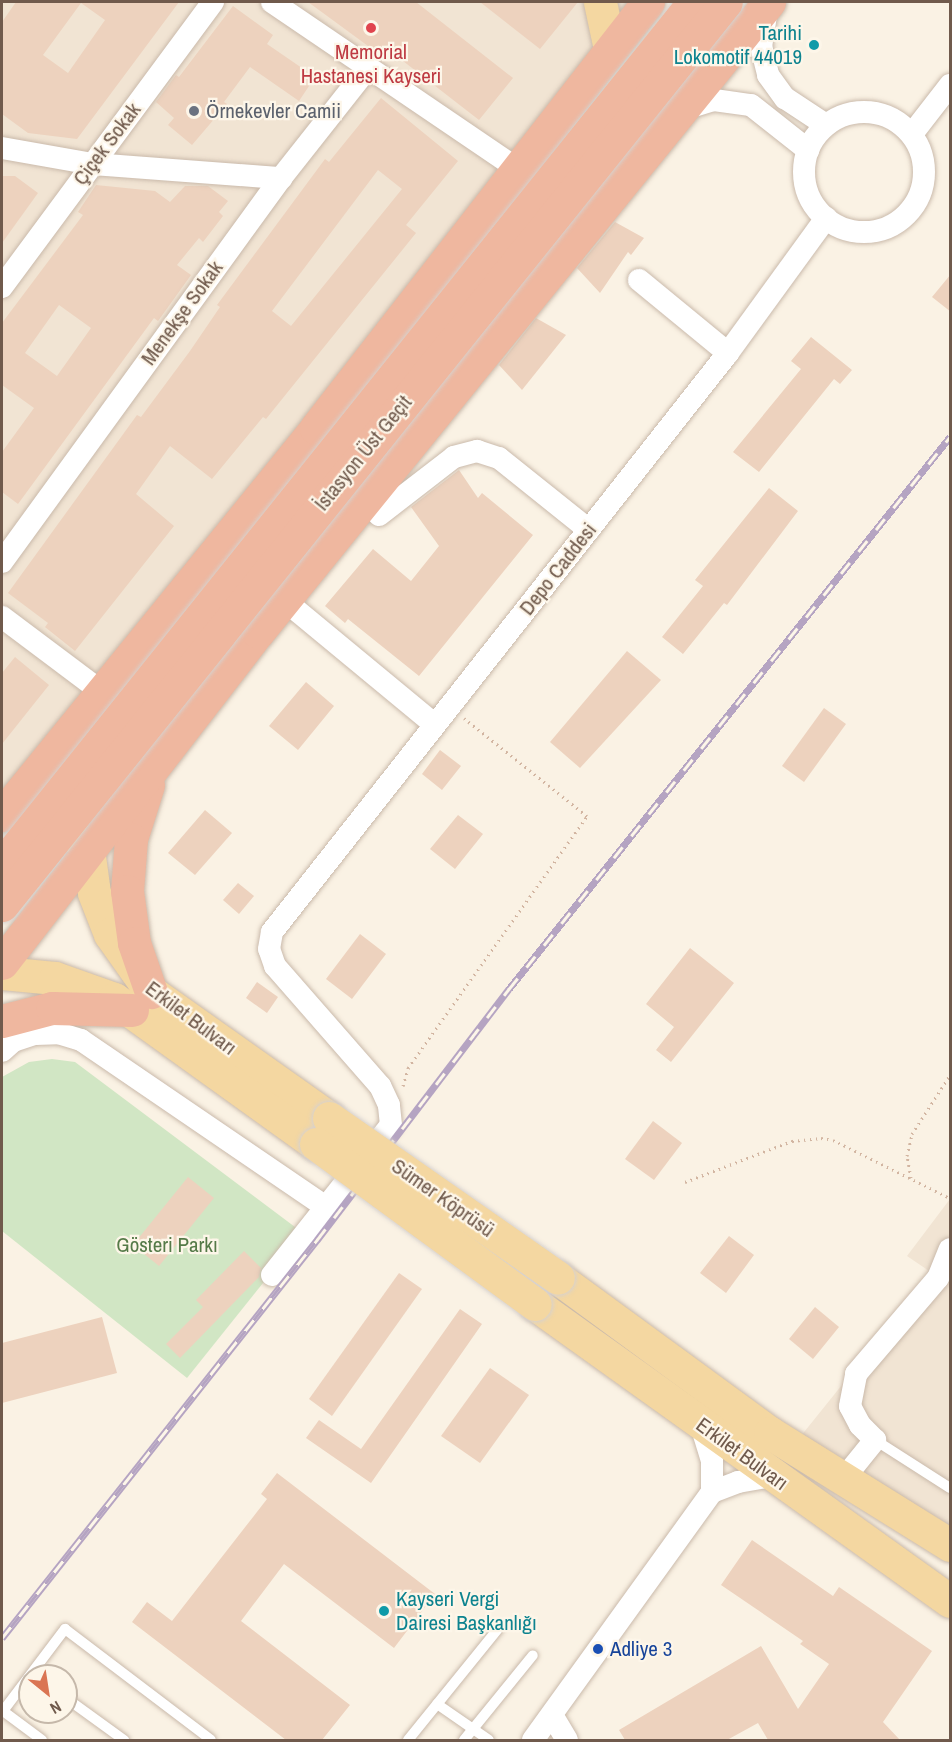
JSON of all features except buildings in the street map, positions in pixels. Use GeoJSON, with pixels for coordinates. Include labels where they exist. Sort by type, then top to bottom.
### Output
{"type":"FeatureCollection","features":[{"type":"Feature","properties":{"kind":"highway"},"geometry":{"type":"LineString","coordinates":[[2,817],[316,428],[516,168],[648,2]]}},
{"type":"Feature","properties":{"kind":"highway","name":"İstasyon Üst Geçit"},"geometry":{"type":"LineString","coordinates":[[2,865],[694,2]]}},
{"type":"Feature","properties":{"kind":"highway","name":"İstasyon Üst Geçit"},"geometry":{"type":"LineString","coordinates":[[2,905],[726,2]]}},
{"type":"Feature","properties":{"kind":"highway"},"geometry":{"type":"LineString","coordinates":[[2,963],[170,743],[284,600],[770,2]]}},
{"type":"Feature","properties":{"kind":"highway"},"geometry":{"type":"LineString","coordinates":[[610,49],[604,79],[619,107],[649,120],[680,111]]}},
{"type":"Feature","properties":{"kind":"highway"},"geometry":{"type":"LineString","coordinates":[[547,129],[564,117],[584,112],[612,122],[630,148],[632,158],[626,177]]}},
{"type":"Feature","properties":{"kind":"highway"},"geometry":{"type":"LineString","coordinates":[[2,1021],[52,1008],[142,1001],[132,934],[128,865],[146,789],[170,743]]}},
{"type":"Feature","properties":{"kind":"main road"},"geometry":{"type":"LineString","coordinates":[[600,2],[610,49]]}},
{"type":"Feature","properties":{"kind":"main road"},"geometry":{"type":"LineString","coordinates":[[2,817],[31,814],[54,820],[73,832],[88,849]]}},
{"type":"Feature","properties":{"kind":"main road","name":"Erkilet Bulvarı"},"geometry":{"type":"LineString","coordinates":[[88,849],[94,893],[110,934],[142,1001]]}},
{"type":"Feature","properties":{"kind":"main road","name":"Erkilet Bulvarı"},"geometry":{"type":"LineString","coordinates":[[2,973],[34,974],[142,1001],[322,1131]]}},
{"type":"Feature","properties":{"kind":"main road","name":"Sümer Köprüsü"},"geometry":{"type":"LineString","coordinates":[[322,1131],[558,1278]]}},
{"type":"Feature","properties":{"kind":"main road","name":"Sümer Köprüsü"},"geometry":{"type":"LineString","coordinates":[[322,1131],[535,1304]]}},
{"type":"Feature","properties":{"kind":"main road","name":"Erkilet Bulvarı"},"geometry":{"type":"LineString","coordinates":[[558,1278],[770,1433],[845,1477],[951,1545]]}},
{"type":"Feature","properties":{"kind":"main road","name":"Erkilet Bulvarı"},"geometry":{"type":"LineString","coordinates":[[535,1304],[701,1425],[951,1601]]}},
{"type":"Feature","properties":{"kind":"street","name":"Çiçek Sokak"},"geometry":{"type":"LineString","coordinates":[[2,287],[213,2]]}},
{"type":"Feature","properties":{"kind":"street"},"geometry":{"type":"LineString","coordinates":[[272,2],[516,168]]}},
{"type":"Feature","properties":{"kind":"street"},"geometry":{"type":"LineString","coordinates":[[770,2],[761,46],[768,75],[785,98],[826,125]]}},
{"type":"Feature","properties":{"kind":"street","name":"Menekşe Sokak"},"geometry":{"type":"LineString","coordinates":[[2,562],[280,178],[368,68]]}},
{"type":"Feature","properties":{"kind":"street"},"geometry":{"type":"LineString","coordinates":[[912,134],[951,85]]}},
{"type":"Feature","properties":{"kind":"street"},"geometry":{"type":"LineString","coordinates":[[680,111],[714,100],[751,105],[808,150]]}},
{"type":"Feature","properties":{"kind":"street"},"geometry":{"type":"LineString","coordinates":[[871,112],[894,119],[912,134],[925,169],[921,194],[907,215],[885,228],[861,232],[826,218],[806,187],[808,150],[826,125],[847,114],[871,112]]}},
{"type":"Feature","properties":{"kind":"street"},"geometry":{"type":"LineString","coordinates":[[2,148],[93,164],[280,178]]}},
{"type":"Feature","properties":{"kind":"street","name":"Depo Caddesi"},"geometry":{"type":"LineString","coordinates":[[391,1125],[389,1105],[380,1086],[275,966],[270,940],[283,915],[728,353],[826,218]]}},
{"type":"Feature","properties":{"kind":"street"},"geometry":{"type":"LineString","coordinates":[[639,280],[728,353]]}},
{"type":"Feature","properties":{"kind":"street"},"geometry":{"type":"LineString","coordinates":[[379,515],[454,457],[477,451],[499,458],[589,530]]}},
{"type":"Feature","properties":{"kind":"street"},"geometry":{"type":"LineString","coordinates":[[284,600],[434,724]]}},
{"type":"Feature","properties":{"kind":"street"},"geometry":{"type":"LineString","coordinates":[[2,617],[102,692]]}},
{"type":"Feature","properties":{"kind":"street"},"geometry":{"type":"LineString","coordinates":[[2,1051],[13,1041],[35,1034],[58,1034],[81,1040],[326,1207]]}},
{"type":"Feature","properties":{"kind":"street"},"geometry":{"type":"LineString","coordinates":[[272,1275],[391,1125]]}},
{"type":"Feature","properties":{"kind":"street"},"geometry":{"type":"LineString","coordinates":[[845,1477],[875,1440],[854,1416],[849,1406],[851,1384],[944,1283],[951,1249]]}},
{"type":"Feature","properties":{"kind":"street"},"geometry":{"type":"LineString","coordinates":[[701,1425],[712,1461],[712,1492]]}},
{"type":"Feature","properties":{"kind":"street"},"geometry":{"type":"LineString","coordinates":[[532,1740],[712,1492],[738,1482],[773,1476]]}},
{"type":"Feature","properties":{"kind":"street"},"geometry":{"type":"LineString","coordinates":[[552,1715],[567,1740]]}},
{"type":"Feature","properties":{"kind":"lane"},"geometry":{"type":"LineString","coordinates":[[875,1440],[951,1488]]}},
{"type":"Feature","properties":{"kind":"lane"},"geometry":{"type":"LineString","coordinates":[[41,1664],[65,1629],[211,1740]]}},
{"type":"Feature","properties":{"kind":"lane"},"geometry":{"type":"LineString","coordinates":[[408,1740],[498,1629]]}},
{"type":"Feature","properties":{"kind":"lane"},"geometry":{"type":"LineString","coordinates":[[464,1740],[533,1655]]}},
{"type":"Feature","properties":{"kind":"lane"},"geometry":{"type":"LineString","coordinates":[[18,1693],[3,1711],[18,1722]]}},
{"type":"Feature","properties":{"kind":"lane"},"geometry":{"type":"LineString","coordinates":[[437,1704],[489,1740]]}},
{"type":"Feature","properties":{"kind":"lane"},"geometry":{"type":"LineString","coordinates":[[78,1707],[124,1740]]}},
{"type":"Feature","properties":{"kind":"lane"},"geometry":{"type":"LineString","coordinates":[[20,1724],[42,1740]]}},
{"type":"Feature","properties":{"kind":"path"},"geometry":{"type":"LineString","coordinates":[[391,1125],[408,1068],[587,816],[449,706]]}},
{"type":"Feature","properties":{"kind":"path"},"geometry":{"type":"LineString","coordinates":[[911,1178],[907,1156],[912,1134],[951,1075]]}},
{"type":"Feature","properties":{"kind":"path"},"geometry":{"type":"LineString","coordinates":[[685,1182],[807,1138],[833,1140],[951,1198]]}},
{"type":"Feature","properties":{"kind":"shaded area"},"geometry":{"type":"Polygon","coordinates":[[[2,2],[647,2],[675,24],[2,887],[2,2]]]}},
{"type":"Feature","properties":{"kind":"shaded area"},"geometry":{"type":"Polygon","coordinates":[[[950,1199],[950,1538],[784,1457],[932,1273],[907,1256],[950,1199]]]}},
{"type":"Feature","properties":{"kind":"green space","name":"Gösteri Parkı"},"geometry":{"type":"Polygon","coordinates":[[[52,1059],[75,1062],[303,1233],[187,1378],[2,1231],[2,1077],[29,1062],[52,1059]]]}},
{"type":"Feature","properties":{"kind":"railway"},"geometry":{"type":"LineString","coordinates":[[2,1638],[317,1240],[509,989],[950,437]]}},
{"type":"Feature","properties":{"kind":"place","name":"Memorial Hastanesi Kayseri"},"geometry":{"type":"Point","coordinates":[371,28]}},
{"type":"Feature","properties":{"kind":"place","name":"Tarihi Lokomotif 44019"},"geometry":{"type":"Point","coordinates":[814,45]}},
{"type":"Feature","properties":{"kind":"place","name":"Örnekevler Camii"},"geometry":{"type":"Point","coordinates":[194,111]}},
{"type":"Feature","properties":{"kind":"place","name":"Kayseri Vergi Dairesi Başkanlığı"},"geometry":{"type":"Point","coordinates":[384,1611]}},
{"type":"Feature","properties":{"kind":"place","name":"Adliye 3"},"geometry":{"type":"Point","coordinates":[598,1649]}}]}
